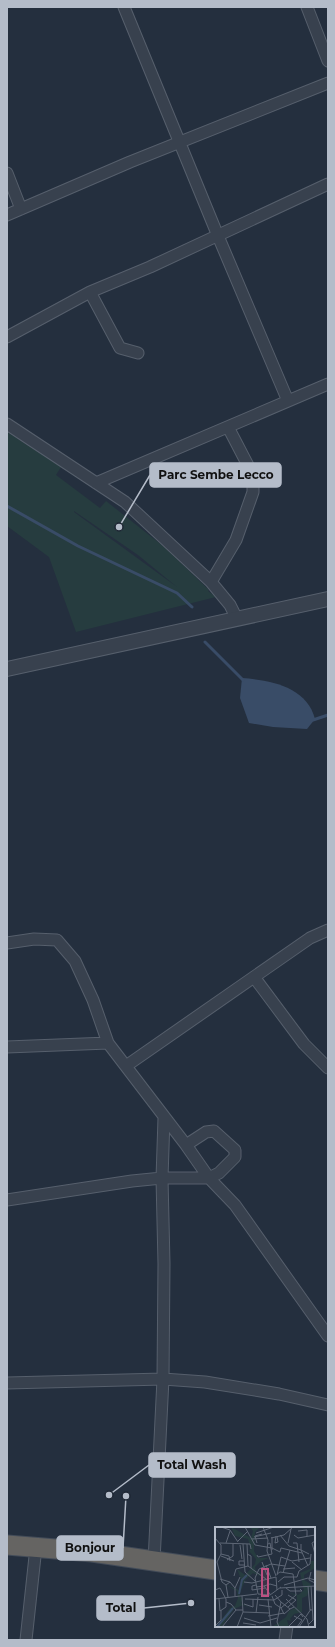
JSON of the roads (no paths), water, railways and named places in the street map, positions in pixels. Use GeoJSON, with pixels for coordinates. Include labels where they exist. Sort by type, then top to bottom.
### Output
{"type":"FeatureCollection","features":[{"type":"Feature","properties":{"kind":"highway"},"geometry":{"type":"LineString","coordinates":[[7,1545],[92,1552],[215,1570]]}},
{"type":"Feature","properties":{"kind":"highway"},"geometry":{"type":"LineString","coordinates":[[315,1580],[328,1582]]}},
{"type":"Feature","properties":{"kind":"street"},"geometry":{"type":"LineString","coordinates":[[124,7],[218,236],[288,401]]}},
{"type":"Feature","properties":{"kind":"street"},"geometry":{"type":"LineString","coordinates":[[307,7],[328,61]]}},
{"type":"Feature","properties":{"kind":"street"},"geometry":{"type":"LineString","coordinates":[[7,215],[180,142],[328,84]]}},
{"type":"Feature","properties":{"kind":"street"},"geometry":{"type":"LineString","coordinates":[[7,173],[21,209]]}},
{"type":"Feature","properties":{"kind":"street"},"geometry":{"type":"LineString","coordinates":[[7,336],[90,292],[150,267],[328,184]]}},
{"type":"Feature","properties":{"kind":"street"},"geometry":{"type":"LineString","coordinates":[[90,292],[120,348],[138,353]]}},
{"type":"Feature","properties":{"kind":"street"},"geometry":{"type":"LineString","coordinates":[[96,483],[328,384]]}},
{"type":"Feature","properties":{"kind":"street"},"geometry":{"type":"LineString","coordinates":[[7,424],[125,502],[212,582],[230,605],[237,619]]}},
{"type":"Feature","properties":{"kind":"street"},"geometry":{"type":"LineString","coordinates":[[212,582],[236,540],[253,492],[254,484],[253,475],[228,426]]}},
{"type":"Feature","properties":{"kind":"street"},"geometry":{"type":"LineString","coordinates":[[7,669],[328,599]]}},
{"type":"Feature","properties":{"kind":"street"},"geometry":{"type":"LineString","coordinates":[[126,1066],[310,938],[328,930]]}},
{"type":"Feature","properties":{"kind":"street"},"geometry":{"type":"LineString","coordinates":[[7,943],[34,939],[57,940],[75,961],[93,1000],[108,1043],[186,1145],[209,1178],[235,1205],[327,1335]]}},
{"type":"Feature","properties":{"kind":"street"},"geometry":{"type":"LineString","coordinates":[[254,977],[304,1044],[328,1068]]}},
{"type":"Feature","properties":{"kind":"street"},"geometry":{"type":"LineString","coordinates":[[7,1047],[108,1043]]}},
{"type":"Feature","properties":{"kind":"street"},"geometry":{"type":"LineString","coordinates":[[154,1561],[163,1379],[164,1271],[162,1178],[164,1118]]}},
{"type":"Feature","properties":{"kind":"street"},"geometry":{"type":"LineString","coordinates":[[7,1200],[162,1178],[209,1178],[219,1173],[235,1157],[236,1150],[214,1131],[206,1132],[186,1145]]}},
{"type":"Feature","properties":{"kind":"street"},"geometry":{"type":"LineString","coordinates":[[7,1383],[163,1379],[220,1384],[280,1394],[328,1405]]}},
{"type":"Feature","properties":{"kind":"street"},"geometry":{"type":"LineString","coordinates":[[26,1640],[36,1547]]}},
{"type":"Feature","properties":{"kind":"street"},"geometry":{"type":"LineString","coordinates":[[285,1640],[287,1627]]}},
{"type":"Feature","properties":{"kind":"water"},"geometry":{"type":"Polygon","coordinates":[[[242,678],[276,683],[296,692],[311,708],[315,719],[307,729],[273,727],[249,723],[240,698],[242,678]]]}},
{"type":"Feature","properties":{"kind":"waterway"},"geometry":{"type":"LineString","coordinates":[[7,506],[78,546],[177,593],[192,607]]}},
{"type":"Feature","properties":{"kind":"waterway"},"geometry":{"type":"LineString","coordinates":[[205,642],[243,680]]}},
{"type":"Feature","properties":{"kind":"waterway"},"geometry":{"type":"LineString","coordinates":[[313,720],[328,715]]}},
{"type":"Feature","properties":{"kind":"place","name":"Parc Sembe Lecco"},"geometry":{"type":"Point","coordinates":[119,527]}},
{"type":"Feature","properties":{"kind":"place","name":"Total Wash"},"geometry":{"type":"Point","coordinates":[109,1495]}},
{"type":"Feature","properties":{"kind":"place","name":"Bonjour"},"geometry":{"type":"Point","coordinates":[126,1496]}},
{"type":"Feature","properties":{"kind":"place","name":"Total"},"geometry":{"type":"Point","coordinates":[191,1603]}}]}
